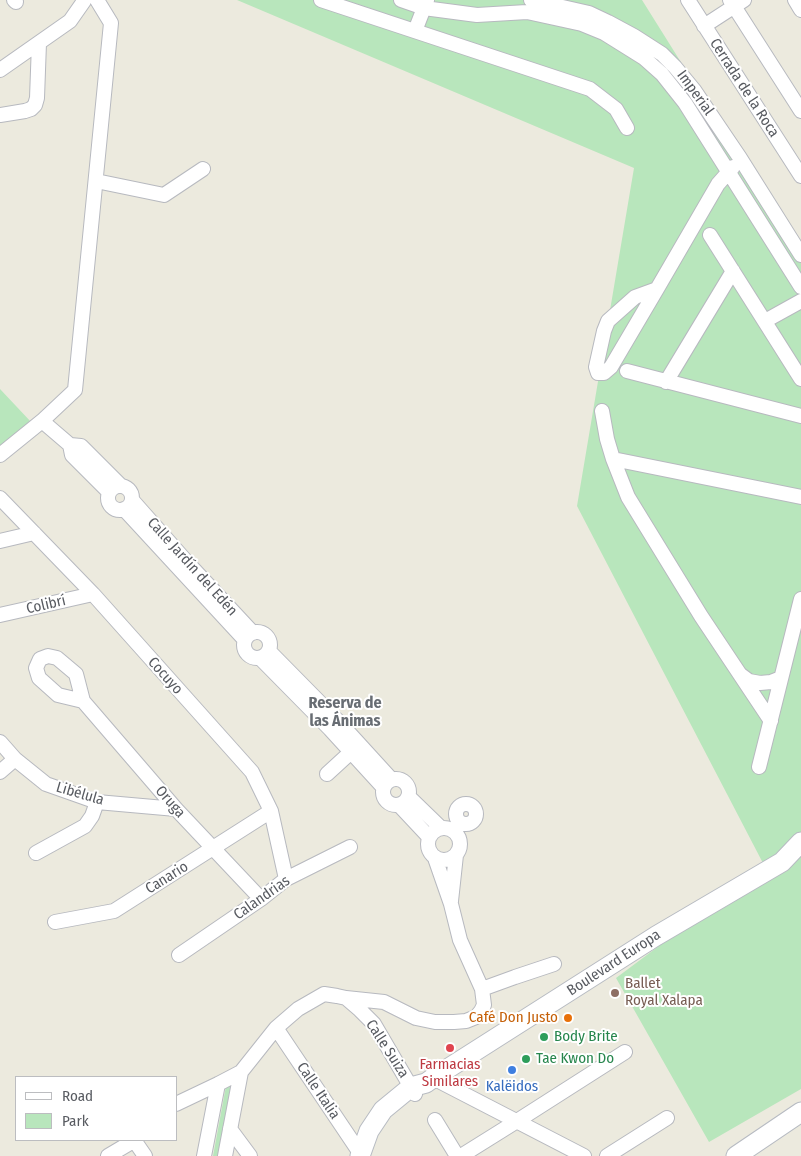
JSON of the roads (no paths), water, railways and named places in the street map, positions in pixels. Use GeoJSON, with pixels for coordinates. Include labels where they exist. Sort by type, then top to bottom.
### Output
{"type":"FeatureCollection","features":[{"type":"Feature","properties":{"kind":"main road","name":"Boulevard Europa"},"geometry":{"type":"LineString","coordinates":[[363,1155],[389,1117],[421,1085],[656,936],[782,862],[801,842]]}},
{"type":"Feature","properties":{"kind":"main road"},"geometry":{"type":"LineString","coordinates":[[736,1156],[801,1112]]}},
{"type":"Feature","properties":{"kind":"street"},"geometry":{"type":"LineString","coordinates":[[0,70],[70,21],[87,0],[111,23],[75,390],[42,421],[0,455]]}},
{"type":"Feature","properties":{"kind":"street"},"geometry":{"type":"LineString","coordinates":[[321,0],[590,89],[616,110],[627,128]]}},
{"type":"Feature","properties":{"kind":"street"},"geometry":{"type":"LineString","coordinates":[[401,0],[477,15],[529,4],[586,18],[604,33],[631,42],[644,58],[662,74],[685,103],[801,287]]}},
{"type":"Feature","properties":{"kind":"street","name":"Cerrada de la Roca"},"geometry":{"type":"LineString","coordinates":[[688,0],[801,176]]}},
{"type":"Feature","properties":{"kind":"street"},"geometry":{"type":"LineString","coordinates":[[794,0],[801,10]]}},
{"type":"Feature","properties":{"kind":"street"},"geometry":{"type":"LineString","coordinates":[[704,26],[736,2],[801,111]]}},
{"type":"Feature","properties":{"kind":"street"},"geometry":{"type":"LineString","coordinates":[[415,31],[426,4]]}},
{"type":"Feature","properties":{"kind":"street","name":"Imperial"},"geometry":{"type":"LineString","coordinates":[[631,42],[662,54],[676,67],[740,158],[801,255]]}},
{"type":"Feature","properties":{"kind":"street"},"geometry":{"type":"LineString","coordinates":[[0,115],[25,111],[35,105],[37,98],[39,43]]}},
{"type":"Feature","properties":{"kind":"street"},"geometry":{"type":"LineString","coordinates":[[657,290],[635,297],[608,321],[596,367],[598,373],[604,373],[611,367],[657,290],[718,184],[740,158]]}},
{"type":"Feature","properties":{"kind":"street"},"geometry":{"type":"LineString","coordinates":[[96,181],[164,195],[203,169]]}},
{"type":"Feature","properties":{"kind":"street"},"geometry":{"type":"LineString","coordinates":[[710,235],[801,379]]}},
{"type":"Feature","properties":{"kind":"street"},"geometry":{"type":"LineString","coordinates":[[666,382],[733,271]]}},
{"type":"Feature","properties":{"kind":"street"},"geometry":{"type":"LineString","coordinates":[[765,321],[801,301]]}},
{"type":"Feature","properties":{"kind":"street"},"geometry":{"type":"LineString","coordinates":[[627,372],[801,416]]}},
{"type":"Feature","properties":{"kind":"street"},"geometry":{"type":"LineString","coordinates":[[602,412],[613,459],[628,497],[701,616],[770,721]]}},
{"type":"Feature","properties":{"kind":"street"},"geometry":{"type":"LineString","coordinates":[[42,421],[70,445],[72,454],[114,489],[127,487],[132,497],[128,505],[116,509],[110,504],[108,501],[114,489]]}},
{"type":"Feature","properties":{"kind":"street"},"geometry":{"type":"LineString","coordinates":[[613,459],[801,497]]}},
{"type":"Feature","properties":{"kind":"street","name":"Cocuyo"},"geometry":{"type":"LineString","coordinates":[[0,498],[92,594],[252,772],[271,811],[286,879]]}},
{"type":"Feature","properties":{"kind":"street","name":"Calle Jardín del Edén"},"geometry":{"type":"LineString","coordinates":[[128,505],[249,636]]}},
{"type":"Feature","properties":{"kind":"street"},"geometry":{"type":"LineString","coordinates":[[0,541],[34,534]]}},
{"type":"Feature","properties":{"kind":"street","name":"Colibrí"},"geometry":{"type":"LineString","coordinates":[[0,615],[92,594]]}},
{"type":"Feature","properties":{"kind":"street"},"geometry":{"type":"LineString","coordinates":[[759,767],[801,598]]}},
{"type":"Feature","properties":{"kind":"street"},"geometry":{"type":"LineString","coordinates":[[262,633],[266,635],[270,643],[264,655],[252,657],[246,652],[244,648],[249,636],[262,633]]}},
{"type":"Feature","properties":{"kind":"street"},"geometry":{"type":"LineString","coordinates":[[264,655],[334,725],[387,783]]}},
{"type":"Feature","properties":{"kind":"street"},"geometry":{"type":"LineString","coordinates":[[740,675],[760,683],[771,682],[781,678]]}},
{"type":"Feature","properties":{"kind":"street","name":"Oruga"},"geometry":{"type":"LineString","coordinates":[[83,701],[176,809],[261,899]]}},
{"type":"Feature","properties":{"kind":"street"},"geometry":{"type":"LineString","coordinates":[[334,725],[351,752],[387,783]]}},
{"type":"Feature","properties":{"kind":"street","name":"Libélula"},"geometry":{"type":"LineString","coordinates":[[0,742],[15,759],[46,784],[97,802],[176,809]]}},
{"type":"Feature","properties":{"kind":"street"},"geometry":{"type":"LineString","coordinates":[[328,774],[351,752]]}},
{"type":"Feature","properties":{"kind":"street"},"geometry":{"type":"LineString","coordinates":[[0,772],[15,759]]}},
{"type":"Feature","properties":{"kind":"street"},"geometry":{"type":"LineString","coordinates":[[404,801],[409,788],[407,784],[400,779],[387,783],[383,791],[385,800],[391,805],[404,801],[450,826],[456,832],[460,841],[459,851],[456,855],[444,860],[435,858]]}},
{"type":"Feature","properties":{"kind":"street"},"geometry":{"type":"LineString","coordinates":[[404,801],[429,837]]}},
{"type":"Feature","properties":{"kind":"street"},"geometry":{"type":"LineString","coordinates":[[36,853],[85,826],[92,816],[97,802]]}},
{"type":"Feature","properties":{"kind":"street","name":"Canario"},"geometry":{"type":"LineString","coordinates":[[55,922],[114,911],[271,811]]}},
{"type":"Feature","properties":{"kind":"street"},"geometry":{"type":"LineString","coordinates":[[178,1103],[241,1072],[276,1028],[298,1009],[324,994],[384,1002],[416,1018],[435,1022],[466,1021],[476,1017],[484,1005],[482,989],[460,940],[451,904],[435,858],[428,849],[429,837],[435,830],[450,826]]}},
{"type":"Feature","properties":{"kind":"street","name":"Calandrias"},"geometry":{"type":"LineString","coordinates":[[179,956],[261,899],[286,879],[350,847]]}},
{"type":"Feature","properties":{"kind":"street"},"geometry":{"type":"LineString","coordinates":[[451,904],[456,855]]}},
{"type":"Feature","properties":{"kind":"street"},"geometry":{"type":"LineString","coordinates":[[482,989],[554,964]]}},
{"type":"Feature","properties":{"kind":"street","name":"Calle Suiza"},"geometry":{"type":"LineString","coordinates":[[346,998],[374,1024],[421,1085]]}},
{"type":"Feature","properties":{"kind":"street","name":"Calle Italia"},"geometry":{"type":"LineString","coordinates":[[276,1028],[363,1155]]}},
{"type":"Feature","properties":{"kind":"street"},"geometry":{"type":"LineString","coordinates":[[435,1120],[459,1156],[625,1052]]}},
{"type":"Feature","properties":{"kind":"street"},"geometry":{"type":"LineString","coordinates":[[225,1156],[241,1072]]}},
{"type":"Feature","properties":{"kind":"street"},"geometry":{"type":"LineString","coordinates":[[204,1156],[218,1084]]}},
{"type":"Feature","properties":{"kind":"street"},"geometry":{"type":"LineString","coordinates":[[421,1085],[517,1121],[584,1156]]}},
{"type":"Feature","properties":{"kind":"street"},"geometry":{"type":"LineString","coordinates":[[606,1156],[667,1118]]}},
{"type":"Feature","properties":{"kind":"street"},"geometry":{"type":"LineString","coordinates":[[230,1129],[250,1156]]}},
{"type":"Feature","properties":{"kind":"street"},"geometry":{"type":"LineString","coordinates":[[108,1156],[133,1141]]}},
{"type":"Feature","properties":{"kind":"street"},"geometry":{"type":"LineString","coordinates":[[131,1156],[135,1141]]}},
{"type":"Feature","properties":{"kind":"street"},"geometry":{"type":"LineString","coordinates":[[136,1141],[145,1156]]}},
{"type":"Feature","properties":{"kind":"place","name":"Ballet Royal Xalapa"},"geometry":{"type":"Point","coordinates":[615,993]}},
{"type":"Feature","properties":{"kind":"place","name":"Café Don Justo"},"geometry":{"type":"Point","coordinates":[568,1018]}},
{"type":"Feature","properties":{"kind":"place","name":"Body Brite"},"geometry":{"type":"Point","coordinates":[544,1037]}},
{"type":"Feature","properties":{"kind":"place","name":"Farmacias Similares"},"geometry":{"type":"Point","coordinates":[450,1048]}},
{"type":"Feature","properties":{"kind":"place","name":"Tae Kwon Do"},"geometry":{"type":"Point","coordinates":[526,1059]}},
{"type":"Feature","properties":{"kind":"place","name":"Kalëidos"},"geometry":{"type":"Point","coordinates":[512,1070]}},
{"type":"Feature","properties":{"kind":"district","name":"Reserva de las Ánimas"},"geometry":{"type":"Point","coordinates":[345,713]}}]}
